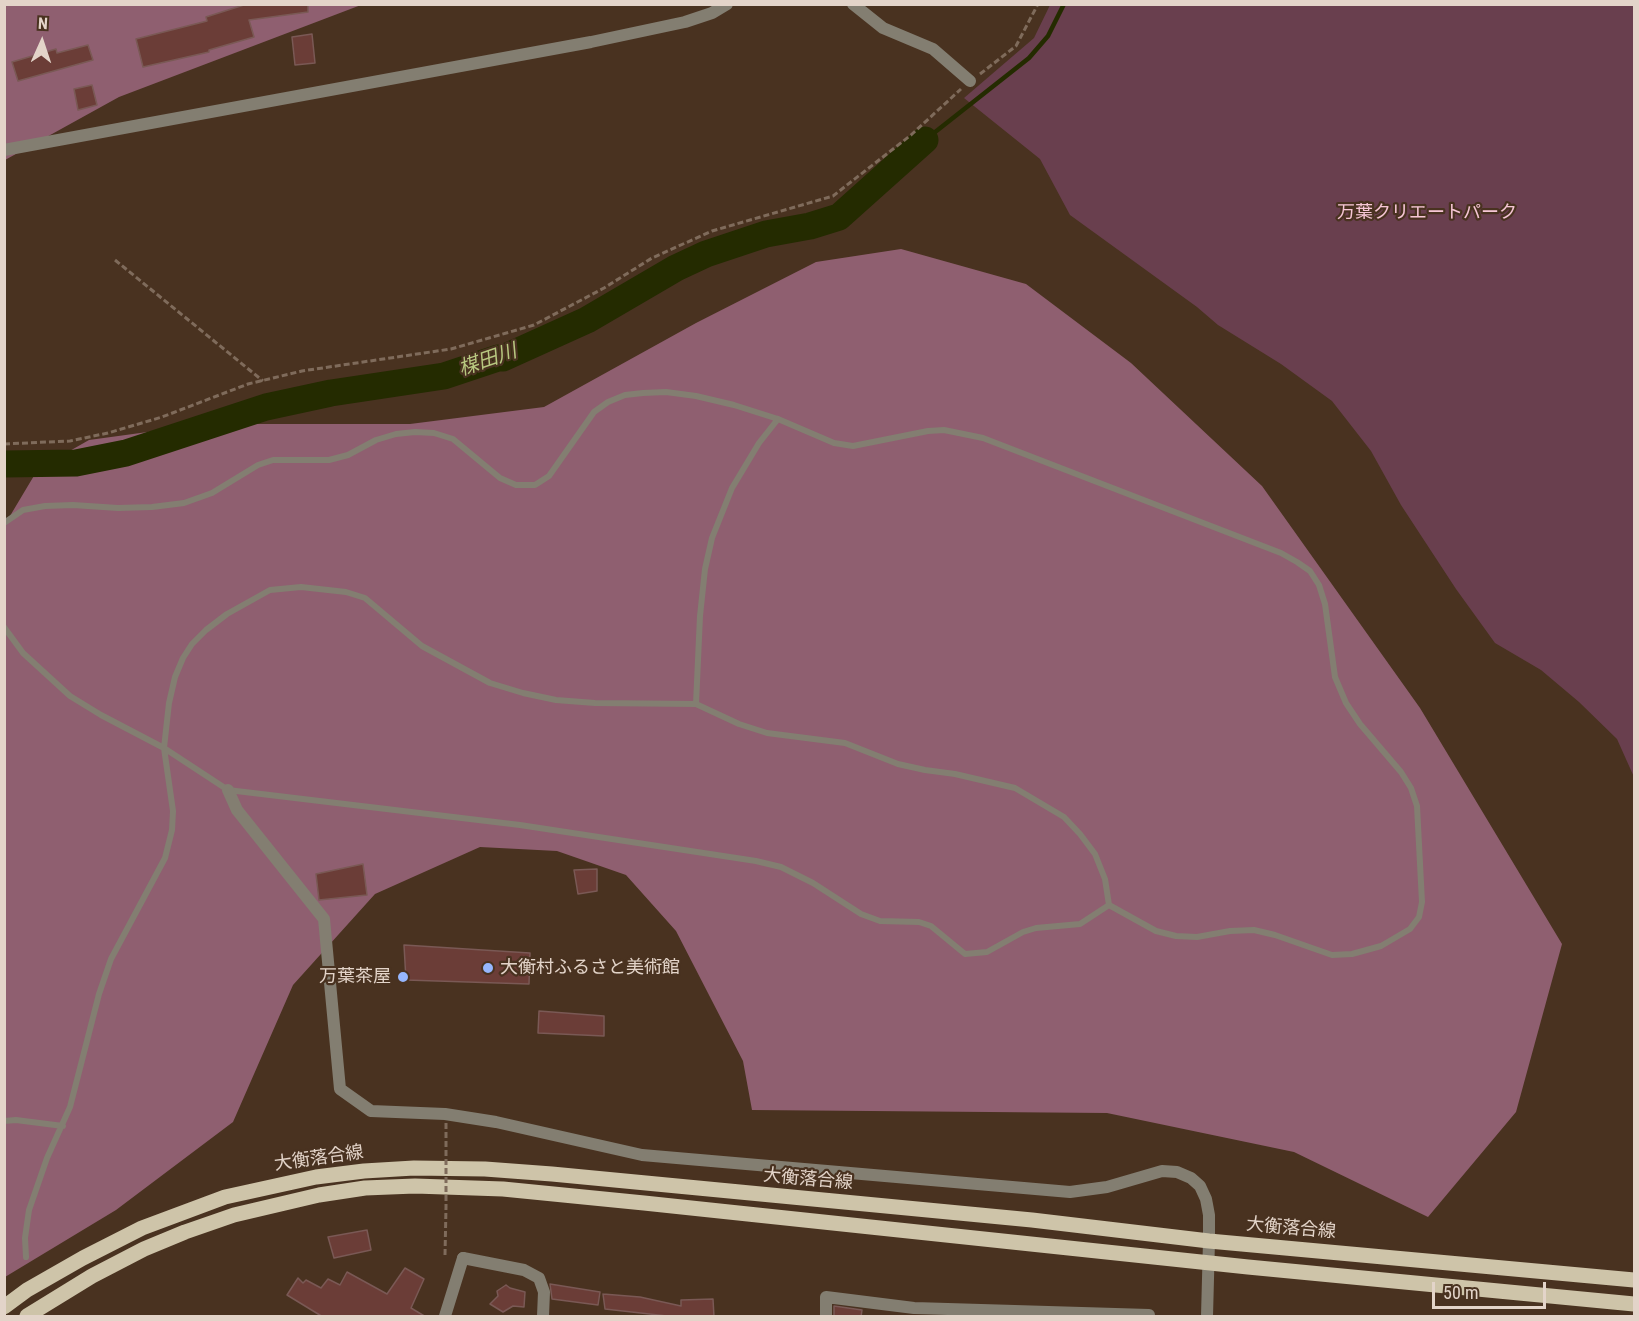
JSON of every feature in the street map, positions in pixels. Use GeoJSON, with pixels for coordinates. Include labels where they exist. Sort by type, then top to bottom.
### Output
{"type":"FeatureCollection","features":[{"type":"Feature","properties":{"kind":"main road","name":"大衡落合線"},"geometry":{"type":"LineString","coordinates":[[4,1307],[27,1290],[142,1228],[225,1197],[316,1177],[414,1168],[485,1169],[552,1174],[1032,1220],[1209,1241],[1635,1280]]}},
{"type":"Feature","properties":{"kind":"main road","name":"大衡落合線"},"geometry":{"type":"LineString","coordinates":[[27,1317],[92,1276],[144,1249],[234,1215],[319,1195],[365,1188],[415,1186],[503,1189],[1209,1263],[1635,1304]]}},
{"type":"Feature","properties":{"kind":"street"},"geometry":{"type":"LineString","coordinates":[[4,150],[601,40],[685,22],[712,13],[727,4]]}},
{"type":"Feature","properties":{"kind":"street"},"geometry":{"type":"LineString","coordinates":[[853,4],[883,27],[933,49],[970,81]]}},
{"type":"Feature","properties":{"kind":"street"},"geometry":{"type":"LineString","coordinates":[[228,790],[237,810],[324,919],[340,1089],[371,1111],[445,1114],[496,1122],[642,1155],[1070,1192],[1107,1187],[1162,1171],[1177,1172],[1191,1178],[1200,1186],[1206,1199],[1209,1215],[1206,1317]]}},
{"type":"Feature","properties":{"kind":"street"},"geometry":{"type":"LineString","coordinates":[[445,1317],[463,1258],[524,1270],[540,1278],[544,1292],[543,1317]]}},
{"type":"Feature","properties":{"kind":"street"},"geometry":{"type":"LineString","coordinates":[[825,1317],[826,1297],[914,1312],[1149,1315],[1149,1317]]}},
{"type":"Feature","properties":{"kind":"lane"},"geometry":{"type":"LineString","coordinates":[[4,523],[23,510],[45,506],[118,508],[152,507],[184,502],[212,493],[258,465],[273,460],[285,458],[329,460],[348,455],[376,440],[396,434],[415,432],[434,433],[453,439],[500,478],[516,485],[535,485],[549,476],[566,455],[584,424],[594,412],[608,402],[625,395],[643,393],[666,392],[696,396],[778,419],[834,443],[853,446],[944,430],[983,438],[1281,553],[1310,571],[1319,585],[1325,604],[1335,677],[1346,703],[1360,724],[1401,772],[1411,788],[1417,806],[1422,902],[1419,917],[1410,929],[1381,946],[1352,954],[1332,955],[1254,930],[1230,931],[1197,937],[1176,936],[1156,931],[1109,904]]}},
{"type":"Feature","properties":{"kind":"lane"},"geometry":{"type":"LineString","coordinates":[[696,704],[700,616],[705,568],[712,538],[732,488],[759,443],[778,419]]}},
{"type":"Feature","properties":{"kind":"lane"},"geometry":{"type":"LineString","coordinates":[[26,1257],[25,1238],[29,1210],[47,1158],[63,1126],[78,1080],[99,994],[111,959],[165,858],[172,830],[173,811],[164,748],[169,703],[175,677],[192,644],[206,630],[270,590],[286,587],[346,592],[366,598],[422,646],[490,683],[523,693],[556,700],[595,703],[696,704],[739,724],[767,733],[845,743],[898,764],[1015,788],[1064,817],[1080,834],[1095,854],[1105,879],[1109,904]]}},
{"type":"Feature","properties":{"kind":"lane"},"geometry":{"type":"LineString","coordinates":[[4,627],[7,637],[70,696],[101,716],[164,748],[228,790],[520,825],[756,861],[781,867],[813,883],[861,914],[880,921],[919,922],[931,926],[964,954],[987,952],[1023,932],[1036,928],[1080,924],[1109,904]]}},
{"type":"Feature","properties":{"kind":"lane"},"geometry":{"type":"LineString","coordinates":[[4,1121],[16,1120],[63,1126]]}},
{"type":"Feature","properties":{"kind":"path"},"geometry":{"type":"LineString","coordinates":[[4,444],[70,441],[108,433],[162,417],[248,384],[302,371],[451,349],[534,325],[604,288],[652,258],[712,231],[833,195],[910,135],[970,81],[1016,46],[1038,4]]}},
{"type":"Feature","properties":{"kind":"path"},"geometry":{"type":"LineString","coordinates":[[115,260],[262,381]]}},
{"type":"Feature","properties":{"kind":"path"},"geometry":{"type":"LineString","coordinates":[[445,1255],[446,1123]]}},
{"type":"Feature","properties":{"kind":"green space","name":"万葉クリエートパーク"},"geometry":{"type":"Polygon","coordinates":[[[1050,5],[1634,5],[1634,777],[1617,739],[1579,702],[1541,670],[1495,643],[1456,589],[1401,505],[1371,451],[1332,401],[1281,364],[1218,325],[1197,307],[1070,215],[1040,159],[964,98],[1034,38],[1050,5]]]}},
{"type":"Feature","properties":{"kind":"shaded area"},"geometry":{"type":"Polygon","coordinates":[[[5,5],[361,5],[119,97],[5,160],[5,5]]]}},
{"type":"Feature","properties":{"kind":"shaded area"},"geometry":{"type":"Polygon","coordinates":[[[901,249],[1026,284],[1131,363],[1262,486],[1420,708],[1562,944],[1516,1112],[1428,1217],[1294,1152],[1107,1113],[752,1110],[743,1061],[676,931],[626,875],[557,851],[480,847],[375,894],[293,985],[233,1122],[116,1210],[5,1277],[4,526],[38,469],[89,440],[206,424],[410,424],[544,407],[696,323],[816,262],[901,249]]]}},
{"type":"Feature","properties":{"kind":"building"},"geometry":{"type":"Polygon","coordinates":[[[247,4],[308,4],[308,12],[249,20],[254,37],[209,50],[209,52],[143,67],[136,39],[207,21],[206,17],[247,4]]]}},
{"type":"Feature","properties":{"kind":"building"},"geometry":{"type":"Polygon","coordinates":[[[312,34],[315,63],[295,65],[292,37],[312,34]]]}},
{"type":"Feature","properties":{"kind":"building"},"geometry":{"type":"Polygon","coordinates":[[[88,45],[93,60],[18,81],[12,62],[56,49],[57,53],[88,45]]]}},
{"type":"Feature","properties":{"kind":"building"},"geometry":{"type":"Polygon","coordinates":[[[92,85],[97,105],[78,110],[74,89],[92,85]]]}},
{"type":"Feature","properties":{"kind":"building"},"geometry":{"type":"Polygon","coordinates":[[[363,864],[367,895],[319,900],[316,874],[363,864]]]}},
{"type":"Feature","properties":{"kind":"building"},"geometry":{"type":"Polygon","coordinates":[[[597,869],[597,891],[578,894],[574,870],[597,869]]]}},
{"type":"Feature","properties":{"kind":"building"},"geometry":{"type":"Polygon","coordinates":[[[404,945],[530,953],[529,984],[406,980],[404,945]]]}},
{"type":"Feature","properties":{"kind":"building"},"geometry":{"type":"Polygon","coordinates":[[[539,1011],[604,1016],[604,1036],[538,1033],[539,1011]]]}},
{"type":"Feature","properties":{"kind":"building"},"geometry":{"type":"Polygon","coordinates":[[[367,1230],[371,1250],[334,1258],[328,1237],[367,1230]]]}},
{"type":"Feature","properties":{"kind":"building"},"geometry":{"type":"Polygon","coordinates":[[[405,1268],[424,1279],[411,1308],[426,1317],[323,1317],[287,1295],[298,1278],[303,1283],[306,1280],[321,1288],[328,1279],[340,1285],[347,1272],[387,1294],[405,1268]]]}},
{"type":"Feature","properties":{"kind":"building"},"geometry":{"type":"Polygon","coordinates":[[[550,1284],[600,1292],[598,1305],[552,1299],[550,1284]]]}},
{"type":"Feature","properties":{"kind":"building"},"geometry":{"type":"Polygon","coordinates":[[[506,1285],[525,1292],[524,1307],[513,1306],[503,1312],[490,1304],[498,1296],[497,1291],[506,1285]]]}},
{"type":"Feature","properties":{"kind":"building"},"geometry":{"type":"Polygon","coordinates":[[[603,1294],[640,1297],[681,1306],[681,1300],[713,1299],[714,1317],[676,1317],[605,1309],[603,1294]]]}},
{"type":"Feature","properties":{"kind":"building"},"geometry":{"type":"Polygon","coordinates":[[[834,1306],[862,1310],[861,1317],[834,1317],[834,1306]]]}},
{"type":"Feature","properties":{"kind":"waterway"},"geometry":{"type":"LineString","coordinates":[[925,140],[1029,58],[1048,36],[1064,4]]}},
{"type":"Feature","properties":{"kind":"waterway","name":"楳田川"},"geometry":{"type":"LineString","coordinates":[[4,464],[76,463],[126,453],[266,407],[331,393],[444,376],[503,358],[587,320],[676,268],[706,254],[766,234],[810,226],[839,217],[925,140]]}},
{"type":"Feature","properties":{"kind":"place","name":"大衡村ふるさと美術館"},"geometry":{"type":"Point","coordinates":[488,968]}},
{"type":"Feature","properties":{"kind":"place","name":"万葉茶屋"},"geometry":{"type":"Point","coordinates":[403,977]}}]}
